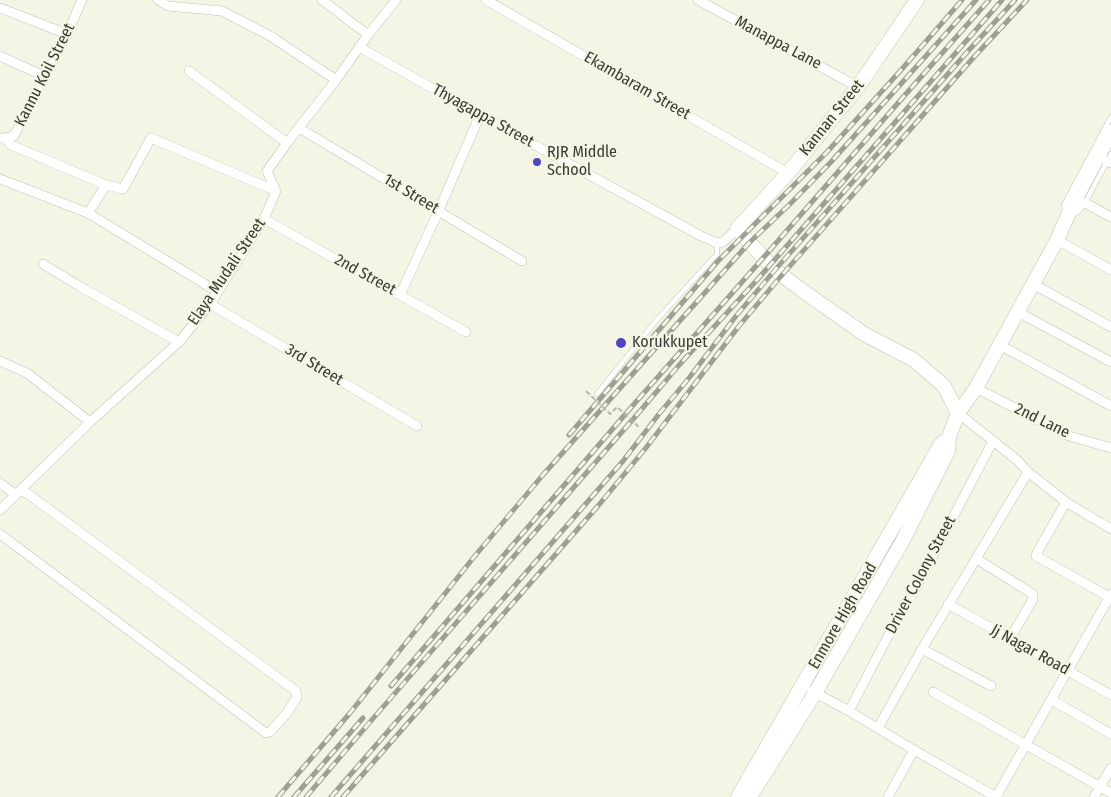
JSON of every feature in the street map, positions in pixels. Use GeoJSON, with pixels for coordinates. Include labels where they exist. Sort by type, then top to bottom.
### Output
{"type":"FeatureCollection","features":[{"type":"Feature","properties":{"kind":"main road","name":"Kannan Street"},"geometry":{"type":"LineString","coordinates":[[737,229],[788,173],[858,87],[917,0]]}},
{"type":"Feature","properties":{"kind":"main road","name":"Enmore High Road"},"geometry":{"type":"LineString","coordinates":[[750,797],[941,444],[949,437],[958,414],[976,388],[1075,209],[1111,132]]}},
{"type":"Feature","properties":{"kind":"main road"},"geometry":{"type":"LineString","coordinates":[[737,229],[775,270],[803,291],[864,334],[914,360],[944,386],[958,414]]}},
{"type":"Feature","properties":{"kind":"main road","name":"Enmore High Road"},"geometry":{"type":"LineString","coordinates":[[738,797],[809,689]]}},
{"type":"Feature","properties":{"kind":"street","name":"Kannu Koil Street"},"geometry":{"type":"LineString","coordinates":[[3,138],[14,136],[67,34],[82,0]]}},
{"type":"Feature","properties":{"kind":"street"},"geometry":{"type":"LineString","coordinates":[[158,0],[168,6],[222,11],[272,37],[336,80]]}},
{"type":"Feature","properties":{"kind":"street"},"geometry":{"type":"LineString","coordinates":[[322,0],[368,35]]}},
{"type":"Feature","properties":{"kind":"street"},"geometry":{"type":"LineString","coordinates":[[276,191],[268,171],[287,143],[396,0]]}},
{"type":"Feature","properties":{"kind":"street","name":"Ekambaram Street"},"geometry":{"type":"LineString","coordinates":[[486,0],[788,173]]}},
{"type":"Feature","properties":{"kind":"street","name":"Manappa Lane"},"geometry":{"type":"LineString","coordinates":[[698,0],[858,87]]}},
{"type":"Feature","properties":{"kind":"street"},"geometry":{"type":"LineString","coordinates":[[0,8],[67,34]]}},
{"type":"Feature","properties":{"kind":"street","name":"Thyagappa Street"},"geometry":{"type":"LineString","coordinates":[[359,47],[716,243]]}},
{"type":"Feature","properties":{"kind":"street"},"geometry":{"type":"LineString","coordinates":[[0,56],[44,76]]}},
{"type":"Feature","properties":{"kind":"street"},"geometry":{"type":"LineString","coordinates":[[189,71],[287,143]]}},
{"type":"Feature","properties":{"kind":"street"},"geometry":{"type":"LineString","coordinates":[[400,295],[480,115]]}},
{"type":"Feature","properties":{"kind":"street","name":"1st Street"},"geometry":{"type":"LineString","coordinates":[[299,128],[522,261]]}},
{"type":"Feature","properties":{"kind":"street"},"geometry":{"type":"LineString","coordinates":[[3,138],[11,145],[106,185],[123,189],[151,138],[276,191]]}},
{"type":"Feature","properties":{"kind":"street"},"geometry":{"type":"LineString","coordinates":[[0,179],[88,213],[218,292]]}},
{"type":"Feature","properties":{"kind":"street"},"geometry":{"type":"LineString","coordinates":[[88,213],[106,185]]}},
{"type":"Feature","properties":{"kind":"street","name":"Elaya Mudali Street"},"geometry":{"type":"LineString","coordinates":[[0,510],[90,422],[179,342],[218,292],[264,219],[276,191]]}},
{"type":"Feature","properties":{"kind":"street"},"geometry":{"type":"LineString","coordinates":[[1075,209],[1111,217]]}},
{"type":"Feature","properties":{"kind":"street","name":"2nd Street"},"geometry":{"type":"LineString","coordinates":[[264,219],[466,332]]}},
{"type":"Feature","properties":{"kind":"street"},"geometry":{"type":"LineString","coordinates":[[716,243],[723,242],[737,229]]}},
{"type":"Feature","properties":{"kind":"street"},"geometry":{"type":"LineString","coordinates":[[1057,240],[1111,270]]}},
{"type":"Feature","properties":{"kind":"street"},"geometry":{"type":"LineString","coordinates":[[44,264],[79,286],[179,342]]}},
{"type":"Feature","properties":{"kind":"street"},"geometry":{"type":"LineString","coordinates":[[1033,284],[1111,327]]}},
{"type":"Feature","properties":{"kind":"street","name":"3rd Street"},"geometry":{"type":"LineString","coordinates":[[210,304],[417,426]]}},
{"type":"Feature","properties":{"kind":"street"},"geometry":{"type":"LineString","coordinates":[[1018,312],[1111,362]]}},
{"type":"Feature","properties":{"kind":"street"},"geometry":{"type":"LineString","coordinates":[[1000,344],[1111,406]]}},
{"type":"Feature","properties":{"kind":"street"},"geometry":{"type":"LineString","coordinates":[[0,361],[27,373],[90,422]]}},
{"type":"Feature","properties":{"kind":"street","name":"2nd Lane"},"geometry":{"type":"LineString","coordinates":[[976,388],[1069,436],[1111,448]]}},
{"type":"Feature","properties":{"kind":"street"},"geometry":{"type":"LineString","coordinates":[[958,414],[1018,460],[1028,472],[1066,502],[1111,529]]}},
{"type":"Feature","properties":{"kind":"street","name":"Driver Colony Street"},"geometry":{"type":"LineString","coordinates":[[849,711],[993,441]]}},
{"type":"Feature","properties":{"kind":"street"},"geometry":{"type":"LineString","coordinates":[[878,728],[948,604],[1028,472]]}},
{"type":"Feature","properties":{"kind":"street"},"geometry":{"type":"LineString","coordinates":[[0,484],[28,494],[296,691],[297,697],[270,732],[266,733],[0,534]]}},
{"type":"Feature","properties":{"kind":"street"},"geometry":{"type":"LineString","coordinates":[[809,689],[996,797],[1110,597],[1036,556],[1066,502]]}},
{"type":"Feature","properties":{"kind":"street"},"geometry":{"type":"LineString","coordinates":[[976,559],[1033,595],[1033,599],[1010,639]]}},
{"type":"Feature","properties":{"kind":"street","name":"Jj Nagar Road"},"geometry":{"type":"LineString","coordinates":[[948,604],[1111,695]]}},
{"type":"Feature","properties":{"kind":"street"},"geometry":{"type":"LineString","coordinates":[[922,649],[991,686]]}},
{"type":"Feature","properties":{"kind":"street"},"geometry":{"type":"LineString","coordinates":[[933,692],[1111,793]]}},
{"type":"Feature","properties":{"kind":"street"},"geometry":{"type":"LineString","coordinates":[[1052,700],[1111,734]]}},
{"type":"Feature","properties":{"kind":"street"},"geometry":{"type":"LineString","coordinates":[[888,797],[914,750]]}},
{"type":"Feature","properties":{"kind":"street"},"geometry":{"type":"LineString","coordinates":[[1094,797],[1111,768]]}},
{"type":"Feature","properties":{"kind":"lane"},"geometry":{"type":"LineString","coordinates":[[1110,159],[1075,209],[1064,205],[1111,117]]}},
{"type":"Feature","properties":{"kind":"lane"},"geometry":{"type":"LineString","coordinates":[[597,394],[655,322],[717,254],[716,243]]}},
{"type":"Feature","properties":{"kind":"path"},"geometry":{"type":"LineString","coordinates":[[586,391],[610,414],[617,407],[640,428]]}},
{"type":"Feature","properties":{"kind":"railway"},"geometry":{"type":"LineString","coordinates":[[569,435],[718,261],[827,152],[962,0]]}},
{"type":"Feature","properties":{"kind":"railway"},"geometry":{"type":"LineString","coordinates":[[278,797],[350,713],[474,557],[542,476],[749,243],[831,162],[976,0]]}},
{"type":"Feature","properties":{"kind":"railway"},"geometry":{"type":"LineString","coordinates":[[391,686],[635,403],[989,0]]}},
{"type":"Feature","properties":{"kind":"railway"},"geometry":{"type":"LineString","coordinates":[[306,797],[680,364],[757,280],[1002,0]]}},
{"type":"Feature","properties":{"kind":"railway"},"geometry":{"type":"LineString","coordinates":[[331,797],[623,461],[736,316],[775,270],[1015,0]]}},
{"type":"Feature","properties":{"kind":"railway"},"geometry":{"type":"LineString","coordinates":[[343,797],[598,506],[645,449],[739,326],[782,275],[974,57],[1027,0]]}},
{"type":"Feature","properties":{"kind":"railway"},"geometry":{"type":"LineString","coordinates":[[294,797],[363,718]]}},
{"type":"Feature","properties":{"kind":"place","name":"RJR Middle School"},"geometry":{"type":"Point","coordinates":[537,162]}},
{"type":"Feature","properties":{"kind":"place","name":"Korukkupet"},"geometry":{"type":"Point","coordinates":[621,343]}}]}
